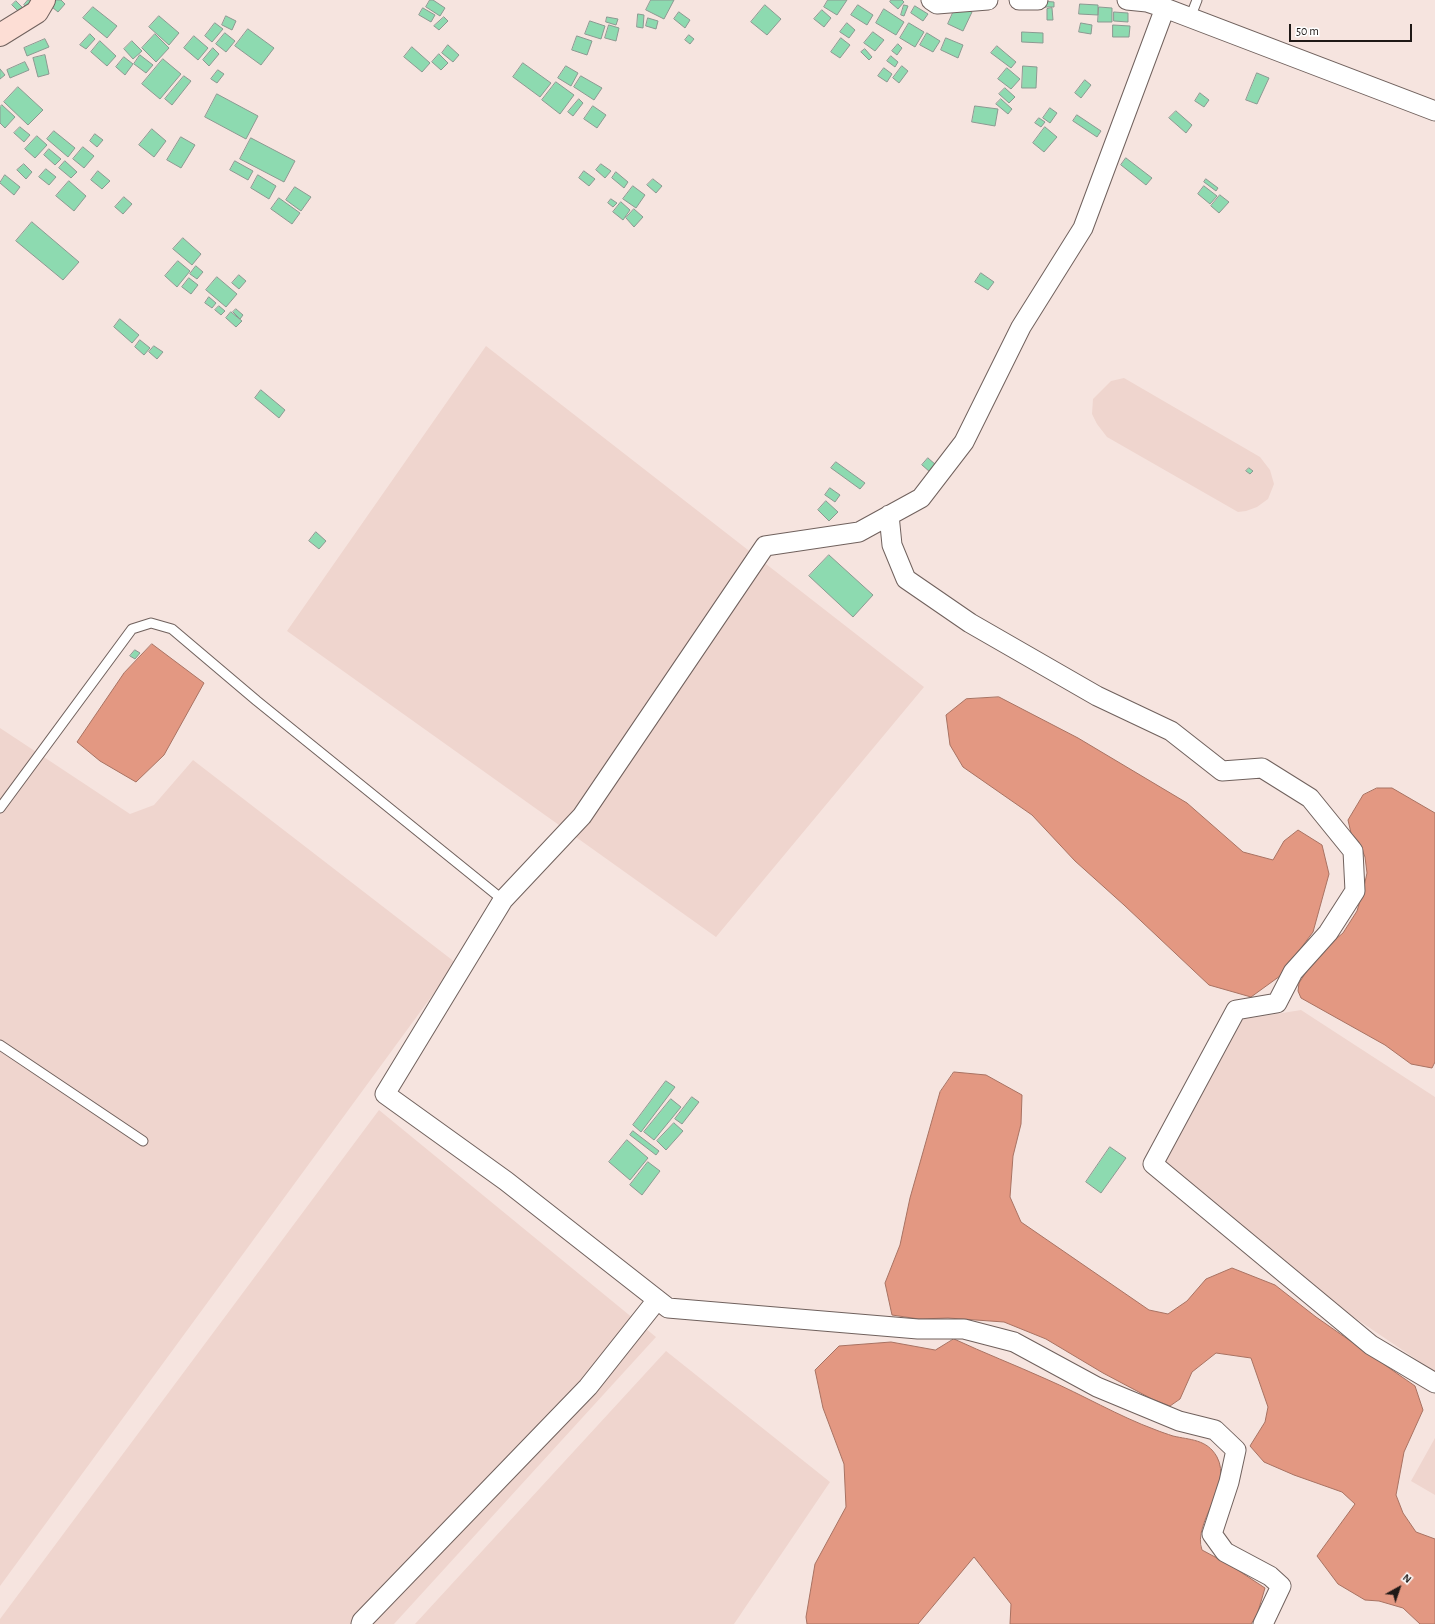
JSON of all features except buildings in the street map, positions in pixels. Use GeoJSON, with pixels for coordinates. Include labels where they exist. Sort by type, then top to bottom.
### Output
{"type":"FeatureCollection","features":[{"type":"Feature","properties":{"kind":"main road"},"geometry":{"type":"LineString","coordinates":[[0,35],[37,12],[44,0]]}},
{"type":"Feature","properties":{"kind":"street"},"geometry":{"type":"LineString","coordinates":[[931,0],[938,4],[988,0]]}},
{"type":"Feature","properties":{"kind":"street"},"geometry":{"type":"LineString","coordinates":[[1019,0],[1038,0]]}},
{"type":"Feature","properties":{"kind":"street"},"geometry":{"type":"LineString","coordinates":[[1128,0],[1147,2],[1165,8],[1435,111]]}},
{"type":"Feature","properties":{"kind":"street"},"geometry":{"type":"LineString","coordinates":[[1165,8],[1083,228],[1021,327],[964,442],[921,498],[859,532],[765,546],[582,816],[503,900],[384,1094],[506,1181],[668,1308],[918,1329],[964,1329],[1014,1342],[1097,1387],[1179,1421],[1215,1430],[1236,1450],[1229,1482],[1212,1534],[1225,1552],[1270,1576],[1281,1586],[1263,1624]]}},
{"type":"Feature","properties":{"kind":"street"},"geometry":{"type":"LineString","coordinates":[[889,515],[892,545],[906,578],[970,623],[1097,696],[1171,731],[1222,771],[1262,768],[1310,798],[1353,851],[1355,891],[1332,927],[1293,972],[1277,1003],[1236,1010],[1153,1164],[1371,1345],[1435,1383]]}},
{"type":"Feature","properties":{"kind":"street"},"geometry":{"type":"LineString","coordinates":[[361,1624],[362,1621],[588,1387],[657,1300]]}},
{"type":"Feature","properties":{"kind":"lane"},"geometry":{"type":"LineString","coordinates":[[1190,18],[1197,0]]}},
{"type":"Feature","properties":{"kind":"lane"},"geometry":{"type":"LineString","coordinates":[[0,808],[132,629],[151,623],[172,629],[257,701],[503,900]]}},
{"type":"Feature","properties":{"kind":"lane"},"geometry":{"type":"LineString","coordinates":[[0,1045],[144,1141]]}},
{"type":"Feature","properties":{"kind":"shaded area"},"geometry":{"type":"Polygon","coordinates":[[[486,346],[924,687],[716,937],[287,631],[486,346]]]}},
{"type":"Feature","properties":{"kind":"shaded area"},"geometry":{"type":"Polygon","coordinates":[[[1124,378],[1260,457],[1270,470],[1274,484],[1268,499],[1257,507],[1238,512],[1107,437],[1097,424],[1092,414],[1093,399],[1111,381],[1124,378]]]}},
{"type":"Feature","properties":{"kind":"shaded area"},"geometry":{"type":"Polygon","coordinates":[[[152,644],[204,683],[164,755],[136,782],[100,761],[77,742],[124,673],[152,644]]]}},
{"type":"Feature","properties":{"kind":"shaded area"},"geometry":{"type":"Polygon","coordinates":[[[999,697],[1078,738],[1187,803],[1243,852],[1273,860],[1284,841],[1298,830],[1322,845],[1329,874],[1313,932],[1280,976],[1251,997],[1209,985],[1075,861],[1032,815],[963,767],[950,745],[946,715],[966,699],[999,697]]]}},
{"type":"Feature","properties":{"kind":"shaded area"},"geometry":{"type":"Polygon","coordinates":[[[0,728],[130,814],[154,805],[193,760],[456,963],[0,1586],[0,728]]]}},
{"type":"Feature","properties":{"kind":"shaded area"},"geometry":{"type":"Polygon","coordinates":[[[1377,788],[1392,788],[1435,813],[1435,1062],[1432,1068],[1411,1064],[1385,1045],[1301,998],[1298,991],[1299,983],[1318,954],[1343,933],[1357,911],[1367,873],[1365,857],[1359,842],[1351,833],[1348,820],[1363,795],[1377,788]]]}},
{"type":"Feature","properties":{"kind":"shaded area"},"geometry":{"type":"Polygon","coordinates":[[[1301,1010],[1435,1097],[1435,1372],[1321,1295],[1163,1162],[1239,1020],[1301,1010]]]}},
{"type":"Feature","properties":{"kind":"shaded area"},"geometry":{"type":"Polygon","coordinates":[[[954,1072],[986,1075],[1022,1095],[1021,1124],[1013,1156],[1010,1197],[1021,1222],[1149,1310],[1168,1314],[1187,1301],[1206,1279],[1232,1268],[1275,1285],[1316,1317],[1415,1386],[1423,1410],[1404,1452],[1396,1495],[1403,1513],[1416,1532],[1435,1539],[1435,1624],[1420,1624],[1403,1608],[1379,1601],[1365,1600],[1338,1584],[1317,1556],[1355,1504],[1342,1492],[1294,1475],[1264,1462],[1250,1446],[1265,1422],[1268,1407],[1251,1358],[1216,1353],[1192,1372],[1180,1399],[1170,1406],[1152,1399],[1103,1373],[1046,1339],[1004,1322],[948,1318],[919,1319],[892,1315],[885,1283],[900,1245],[910,1198],[940,1092],[954,1072]]]}},
{"type":"Feature","properties":{"kind":"shaded area"},"geometry":{"type":"Polygon","coordinates":[[[379,1110],[656,1337],[394,1624],[0,1624],[0,1619],[379,1110]]]}},
{"type":"Feature","properties":{"kind":"shaded area"},"geometry":{"type":"Polygon","coordinates":[[[954,1339],[1060,1385],[1114,1412],[1160,1432],[1198,1441],[1213,1451],[1221,1468],[1220,1480],[1217,1492],[1202,1528],[1200,1539],[1202,1550],[1230,1565],[1265,1588],[1257,1615],[1251,1624],[1010,1624],[1011,1604],[974,1557],[918,1624],[807,1624],[806,1617],[815,1564],[846,1507],[844,1464],[823,1408],[815,1370],[839,1346],[891,1342],[935,1350],[954,1339]]]}},
{"type":"Feature","properties":{"kind":"shaded area"},"geometry":{"type":"Polygon","coordinates":[[[666,1351],[830,1482],[734,1624],[415,1624],[666,1351]]]}},
{"type":"Feature","properties":{"kind":"shaded area"},"geometry":{"type":"Polygon","coordinates":[[[1435,1438],[1435,1495],[1411,1481],[1435,1438]]]}}]}
